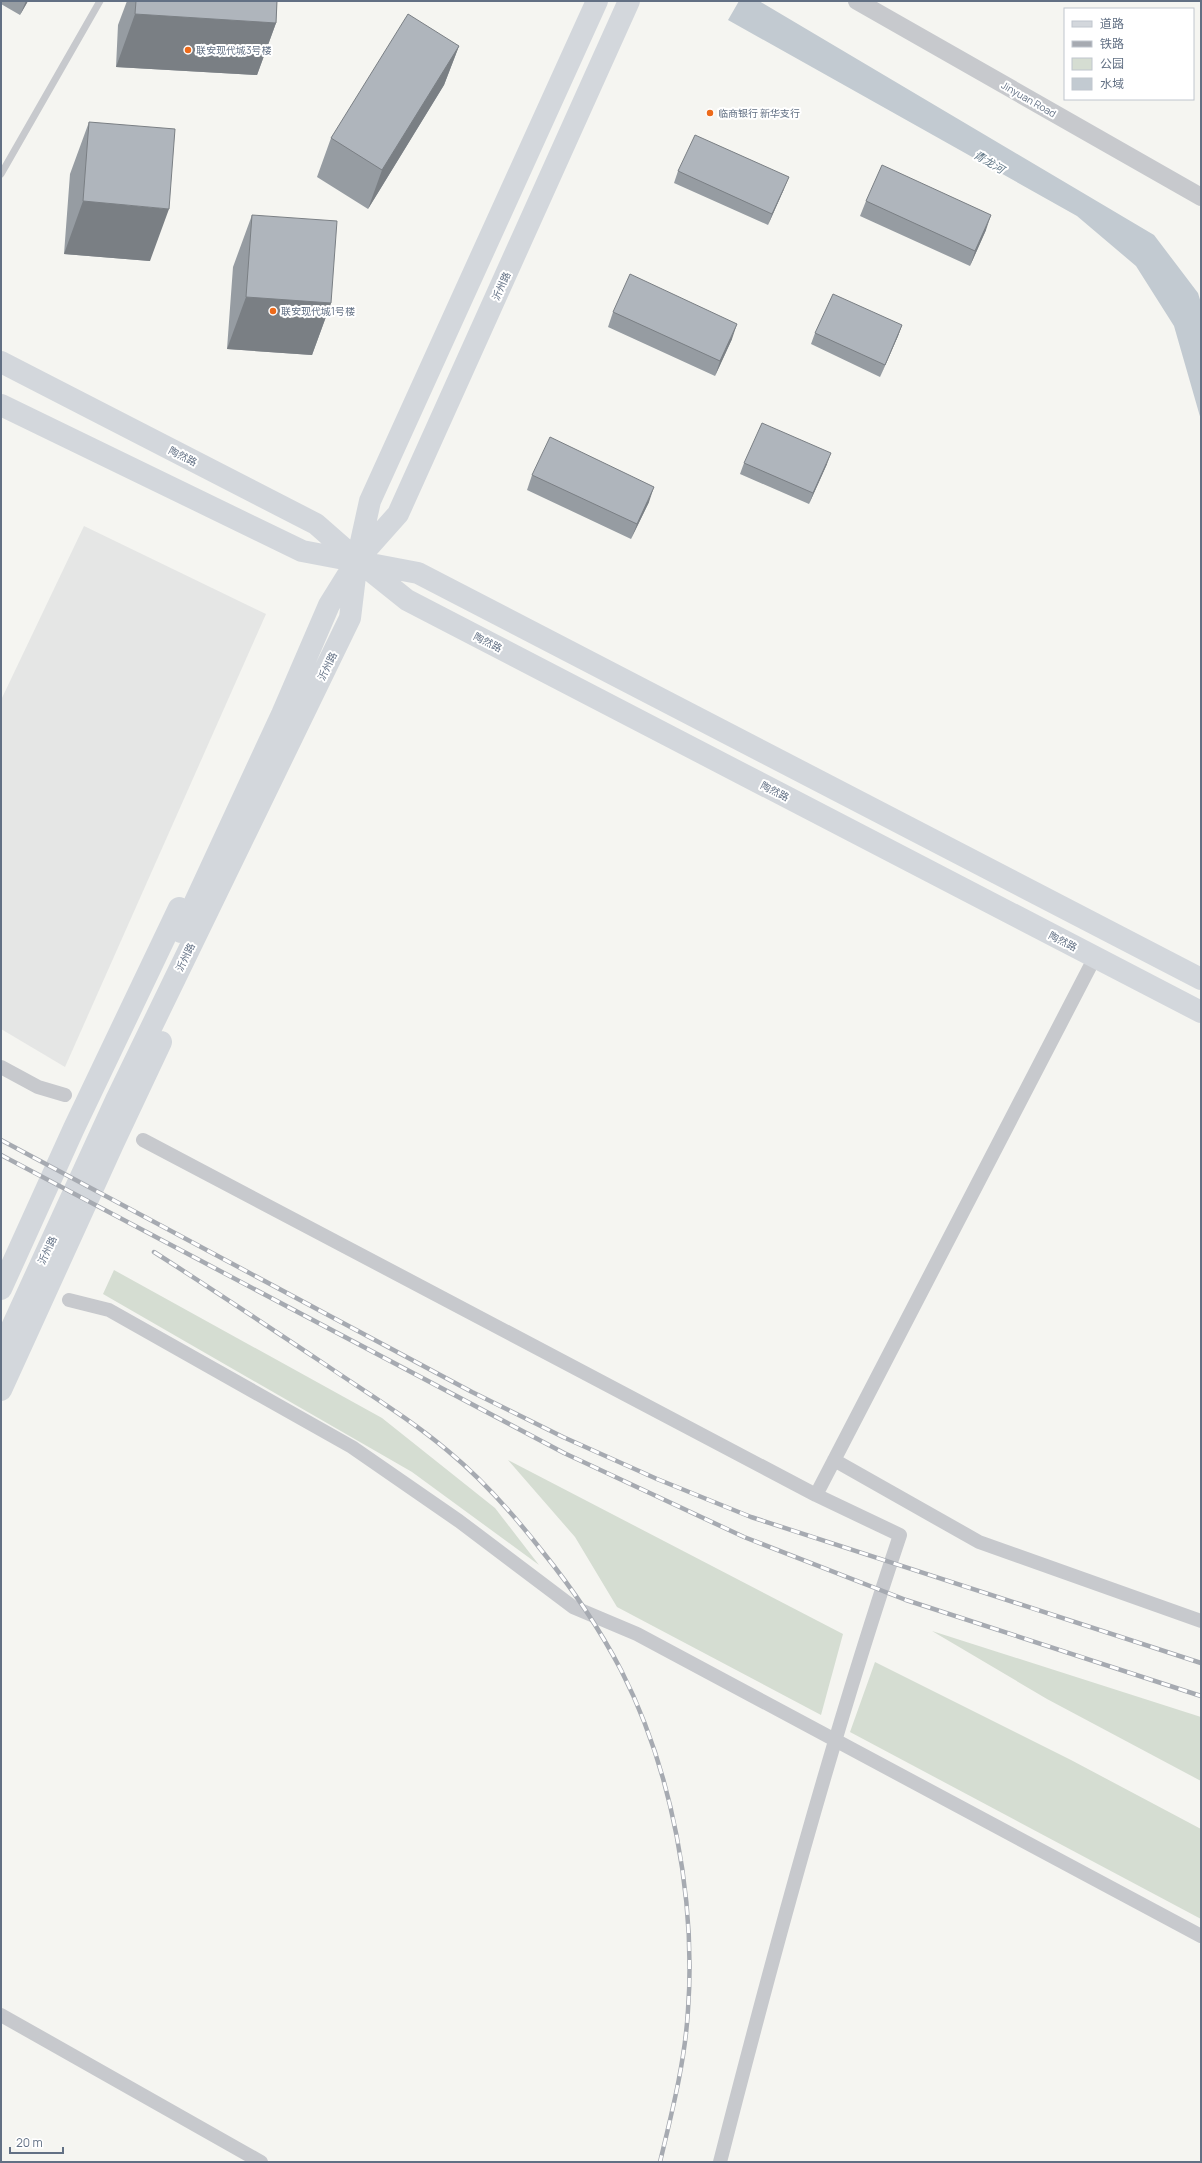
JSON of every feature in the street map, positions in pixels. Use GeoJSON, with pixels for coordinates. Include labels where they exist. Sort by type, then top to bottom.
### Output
{"type":"FeatureCollection","features":[{"type":"Feature","properties":{"kind":"main road","name":"沂州路"},"geometry":{"type":"LineString","coordinates":[[357,560],[370,502],[597,1]]}},
{"type":"Feature","properties":{"kind":"main road","name":"沂州路"},"geometry":{"type":"LineString","coordinates":[[1,1351],[289,720],[329,605],[357,560],[398,514],[629,1]]}},
{"type":"Feature","properties":{"kind":"main road","name":"陶然路"},"geometry":{"type":"LineString","coordinates":[[1,362],[316,524],[406,600],[1201,1012]]}},
{"type":"Feature","properties":{"kind":"main road","name":"陶然路"},"geometry":{"type":"LineString","coordinates":[[1,405],[302,551],[357,560],[418,573],[1201,980]]}},
{"type":"Feature","properties":{"kind":"main road","name":"沂州路"},"geometry":{"type":"LineString","coordinates":[[1,1317],[289,720]]}},
{"type":"Feature","properties":{"kind":"main road"},"geometry":{"type":"LineString","coordinates":[[1,1288],[74,1128],[258,740],[289,720]]}},
{"type":"Feature","properties":{"kind":"main road"},"geometry":{"type":"LineString","coordinates":[[1,1390],[113,1144],[289,768],[289,720]]}},
{"type":"Feature","properties":{"kind":"main road"},"geometry":{"type":"LineString","coordinates":[[964,889],[1066,927],[1052,903]]}},
{"type":"Feature","properties":{"kind":"main road"},"geometry":{"type":"LineString","coordinates":[[1152,986],[1139,961],[1201,983]]}},
{"type":"Feature","properties":{"kind":"street","name":"Jinyuan Road"},"geometry":{"type":"LineString","coordinates":[[857,1],[1201,197]]}},
{"type":"Feature","properties":{"kind":"street"},"geometry":{"type":"LineString","coordinates":[[816,1495],[1095,957]]}},
{"type":"Feature","properties":{"kind":"street"},"geometry":{"type":"LineString","coordinates":[[1,1067],[38,1087],[65,1095]]}},
{"type":"Feature","properties":{"kind":"street"},"geometry":{"type":"LineString","coordinates":[[142,1140],[816,1495],[900,1535],[860,1655],[767,1978],[720,2162]]}},
{"type":"Feature","properties":{"kind":"street"},"geometry":{"type":"LineString","coordinates":[[69,1300],[108,1310],[352,1447],[459,1521],[573,1607],[637,1634],[836,1739],[1201,1936]]}},
{"type":"Feature","properties":{"kind":"street"},"geometry":{"type":"LineString","coordinates":[[834,1460],[979,1542],[1201,1621]]}},
{"type":"Feature","properties":{"kind":"street"},"geometry":{"type":"LineString","coordinates":[[1,2015],[261,2162]]}},
{"type":"Feature","properties":{"kind":"lane"},"geometry":{"type":"LineString","coordinates":[[1,174],[100,1]]}},
{"type":"Feature","properties":{"kind":"shaded area"},"geometry":{"type":"Polygon","coordinates":[[[84,526],[266,614],[65,1067],[1,1029],[1,700],[84,526]]]}},
{"type":"Feature","properties":{"kind":"green space"},"geometry":{"type":"Polygon","coordinates":[[[114,1270],[382,1418],[495,1508],[539,1565],[412,1472],[103,1294],[114,1270]]]}},
{"type":"Feature","properties":{"kind":"green space"},"geometry":{"type":"Polygon","coordinates":[[[508,1460],[843,1634],[821,1715],[617,1607],[575,1537],[508,1460]]]}},
{"type":"Feature","properties":{"kind":"green space"},"geometry":{"type":"Polygon","coordinates":[[[932,1631],[1201,1717],[1201,1781],[1047,1699],[932,1631]]]}},
{"type":"Feature","properties":{"kind":"green space"},"geometry":{"type":"Polygon","coordinates":[[[875,1662],[1071,1760],[1201,1829],[1201,1919],[850,1732],[875,1662]]]}},
{"type":"Feature","properties":{"kind":"water","name":"青龙河"},"geometry":{"type":"Polygon","coordinates":[[[739,1],[759,1],[1154,235],[1198,293],[1201,303],[1201,420],[1174,326],[1136,266],[1077,216],[728,20],[739,1]]]}},
{"type":"Feature","properties":{"kind":"building"},"geometry":{"type":"Polygon","coordinates":[[[136,1],[277,1],[276,23],[135,14],[136,1]]]}},
{"type":"Feature","properties":{"kind":"building"},"geometry":{"type":"Polygon","coordinates":[[[408,14],[459,46],[382,170],[331,138],[408,14]]]}},
{"type":"Feature","properties":{"kind":"building"},"geometry":{"type":"Polygon","coordinates":[[[89,122],[175,129],[169,209],[83,201],[89,122]]]}},
{"type":"Feature","properties":{"kind":"building"},"geometry":{"type":"Polygon","coordinates":[[[695,135],[789,177],[772,214],[678,171],[695,135]]]}},
{"type":"Feature","properties":{"kind":"building"},"geometry":{"type":"Polygon","coordinates":[[[882,165],[991,215],[975,251],[866,201],[882,165]]]}},
{"type":"Feature","properties":{"kind":"building"},"geometry":{"type":"Polygon","coordinates":[[[252,215],[337,221],[331,303],[246,297],[252,215]]]}},
{"type":"Feature","properties":{"kind":"building"},"geometry":{"type":"Polygon","coordinates":[[[630,274],[737,324],[720,361],[613,312],[630,274]]]}},
{"type":"Feature","properties":{"kind":"building"},"geometry":{"type":"Polygon","coordinates":[[[833,294],[902,325],[885,365],[815,333],[833,294]]]}},
{"type":"Feature","properties":{"kind":"building"},"geometry":{"type":"Polygon","coordinates":[[[762,423],[831,453],[813,493],[744,463],[762,423]]]}},
{"type":"Feature","properties":{"kind":"building"},"geometry":{"type":"Polygon","coordinates":[[[550,437],[654,487],[637,524],[532,475],[550,437]]]}},
{"type":"Feature","properties":{"kind":"railway"},"geometry":{"type":"LineString","coordinates":[[1,1140],[472,1392],[563,1437],[657,1479],[751,1517],[1201,1663]]}},
{"type":"Feature","properties":{"kind":"railway"},"geometry":{"type":"LineString","coordinates":[[1,1155],[564,1453],[744,1537],[906,1600],[1201,1696]]}},
{"type":"Feature","properties":{"kind":"railway"},"geometry":{"type":"LineString","coordinates":[[154,1252],[388,1406],[434,1439],[461,1462],[509,1511],[553,1565],[574,1594],[613,1654],[639,1709],[654,1750],[667,1792],[677,1836],[684,1880],[690,1968],[688,2010],[684,2049],[660,2162]]}},
{"type":"Feature","properties":{"kind":"place","name":"联安现代城3号楼"},"geometry":{"type":"Point","coordinates":[188,50]}},
{"type":"Feature","properties":{"kind":"place","name":"临商银行 新华支行"},"geometry":{"type":"Point","coordinates":[710,113]}},
{"type":"Feature","properties":{"kind":"place","name":"联安现代城1号楼"},"geometry":{"type":"Point","coordinates":[273,311]}}]}
